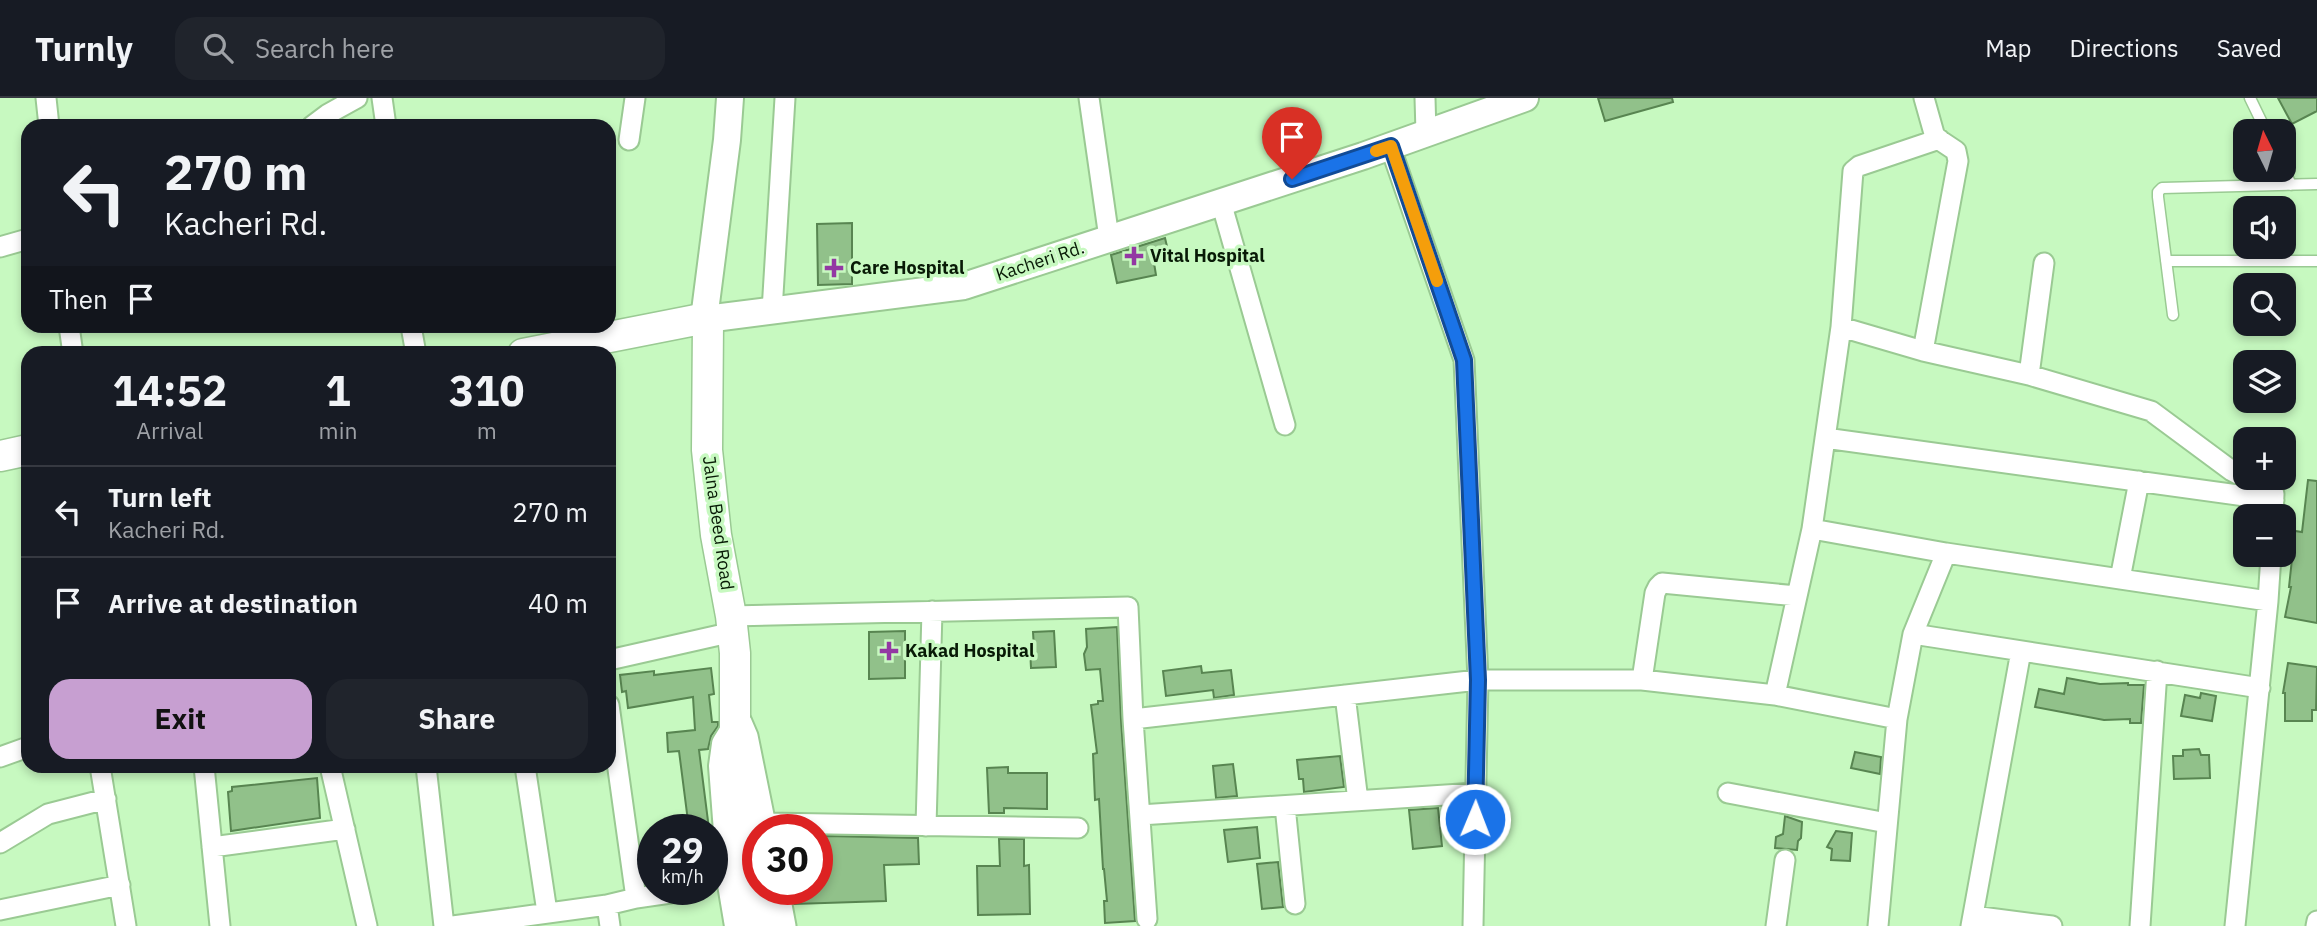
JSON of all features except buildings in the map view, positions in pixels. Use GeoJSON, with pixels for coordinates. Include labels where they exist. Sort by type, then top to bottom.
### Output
{"type":"FeatureCollection","features":[{"type":"Feature","properties":{"kind":"main road"},"geometry":{"type":"LineString","coordinates":[[565,346],[705,319],[730,98]]}},
{"type":"Feature","properties":{"kind":"main road","name":"Kacheri Rd."},"geometry":{"type":"LineString","coordinates":[[705,319],[964,286],[1363,156],[1525,98]]}},
{"type":"Feature","properties":{"kind":"main road","name":"Jalna Beed Road"},"geometry":{"type":"LineString","coordinates":[[705,319],[709,324],[708,450],[716,535],[732,624],[736,755],[740,781],[740,886],[765,926]]}},
{"type":"Feature","properties":{"kind":"main road"},"geometry":{"type":"LineString","coordinates":[[0,456],[21,452]]}},
{"type":"Feature","properties":{"kind":"main road"},"geometry":{"type":"LineString","coordinates":[[735,717],[722,766],[740,886],[738,926]]}},
{"type":"Feature","properties":{"kind":"street"},"geometry":{"type":"LineString","coordinates":[[46,98],[48,119]]}},
{"type":"Feature","properties":{"kind":"street"},"geometry":{"type":"LineString","coordinates":[[321,119],[358,98]]}},
{"type":"Feature","properties":{"kind":"street"},"geometry":{"type":"LineString","coordinates":[[383,98],[385,119]]}},
{"type":"Feature","properties":{"kind":"street"},"geometry":{"type":"LineString","coordinates":[[629,140],[635,98]]}},
{"type":"Feature","properties":{"kind":"street"},"geometry":{"type":"LineString","coordinates":[[772,311],[785,98]]}},
{"type":"Feature","properties":{"kind":"street"},"geometry":{"type":"LineString","coordinates":[[1089,98],[1110,239]]}},
{"type":"Feature","properties":{"kind":"street"},"geometry":{"type":"LineString","coordinates":[[1424,98],[1426,133]]}},
{"type":"Feature","properties":{"kind":"street"},"geometry":{"type":"LineString","coordinates":[[1923,351],[1958,161],[1956,151],[1934,133],[1924,98]]}},
{"type":"Feature","properties":{"kind":"street"},"geometry":{"type":"LineString","coordinates":[[1775,695],[1812,529],[1841,327],[1853,171],[1934,133]]}},
{"type":"Feature","properties":{"kind":"street"},"geometry":{"type":"LineString","coordinates":[[1391,146],[1464,360],[1478,680],[1473,926]]}},
{"type":"Feature","properties":{"kind":"street"},"geometry":{"type":"LineString","coordinates":[[1221,202],[1285,425]]}},
{"type":"Feature","properties":{"kind":"street"},"geometry":{"type":"LineString","coordinates":[[0,247],[21,241]]}},
{"type":"Feature","properties":{"kind":"street"},"geometry":{"type":"LineString","coordinates":[[2029,375],[2044,263]]}},
{"type":"Feature","properties":{"kind":"street"},"geometry":{"type":"LineString","coordinates":[[1841,327],[1923,351],[2029,375],[2151,411],[2232,471],[2274,494],[2274,504]]}},
{"type":"Feature","properties":{"kind":"street"},"geometry":{"type":"LineString","coordinates":[[1825,438],[2139,481],[2254,504]]}},
{"type":"Feature","properties":{"kind":"street"},"geometry":{"type":"LineString","coordinates":[[2120,579],[2139,481]]}},
{"type":"Feature","properties":{"kind":"street"},"geometry":{"type":"LineString","coordinates":[[1812,529],[1946,553],[2268,601]]}},
{"type":"Feature","properties":{"kind":"street"},"geometry":{"type":"LineString","coordinates":[[1878,926],[1897,719],[1913,634],[1946,553]]}},
{"type":"Feature","properties":{"kind":"street"},"geometry":{"type":"LineString","coordinates":[[2235,926],[2270,567]]}},
{"type":"Feature","properties":{"kind":"street"},"geometry":{"type":"LineString","coordinates":[[1642,680],[1655,593],[1662,583],[1797,596]]}},
{"type":"Feature","properties":{"kind":"street"},"geometry":{"type":"LineString","coordinates":[[616,658],[732,624],[932,611],[1128,607],[1147,919]]}},
{"type":"Feature","properties":{"kind":"street"},"geometry":{"type":"LineString","coordinates":[[926,826],[932,611]]}},
{"type":"Feature","properties":{"kind":"street"},"geometry":{"type":"LineString","coordinates":[[1913,634],[2260,688]]}},
{"type":"Feature","properties":{"kind":"street"},"geometry":{"type":"LineString","coordinates":[[2021,651],[1972,921],[2052,926]]}},
{"type":"Feature","properties":{"kind":"street"},"geometry":{"type":"LineString","coordinates":[[2140,926],[2157,671]]}},
{"type":"Feature","properties":{"kind":"street"},"geometry":{"type":"LineString","coordinates":[[1133,719],[1478,680],[1642,680],[1775,695],[1897,719]]}},
{"type":"Feature","properties":{"kind":"street"},"geometry":{"type":"LineString","coordinates":[[1345,695],[1358,801]]}},
{"type":"Feature","properties":{"kind":"street"},"geometry":{"type":"LineString","coordinates":[[735,717],[748,736],[764,814]]}},
{"type":"Feature","properties":{"kind":"street"},"geometry":{"type":"LineString","coordinates":[[0,757],[21,750]]}},
{"type":"Feature","properties":{"kind":"street"},"geometry":{"type":"LineString","coordinates":[[453,926],[607,905],[636,898],[616,755]]}},
{"type":"Feature","properties":{"kind":"street"},"geometry":{"type":"LineString","coordinates":[[101,773],[126,926]]}},
{"type":"Feature","properties":{"kind":"street"},"geometry":{"type":"LineString","coordinates":[[205,773],[220,926]]}},
{"type":"Feature","properties":{"kind":"street"},"geometry":{"type":"LineString","coordinates":[[332,773],[368,926]]}},
{"type":"Feature","properties":{"kind":"street"},"geometry":{"type":"LineString","coordinates":[[427,773],[444,926]]}},
{"type":"Feature","properties":{"kind":"street"},"geometry":{"type":"LineString","coordinates":[[526,773],[547,912]]}},
{"type":"Feature","properties":{"kind":"street"},"geometry":{"type":"LineString","coordinates":[[1140,815],[1476,793]]}},
{"type":"Feature","properties":{"kind":"street"},"geometry":{"type":"LineString","coordinates":[[1728,793],[1888,823]]}},
{"type":"Feature","properties":{"kind":"street"},"geometry":{"type":"LineString","coordinates":[[0,843],[48,814],[106,799]]}},
{"type":"Feature","properties":{"kind":"street"},"geometry":{"type":"LineString","coordinates":[[1285,806],[1295,904]]}},
{"type":"Feature","properties":{"kind":"street"},"geometry":{"type":"LineString","coordinates":[[833,826],[1078,828]]}},
{"type":"Feature","properties":{"kind":"street"},"geometry":{"type":"LineString","coordinates":[[212,847],[345,829]]}},
{"type":"Feature","properties":{"kind":"street"},"geometry":{"type":"LineString","coordinates":[[1776,926],[1785,860]]}},
{"type":"Feature","properties":{"kind":"street"},"geometry":{"type":"LineString","coordinates":[[0,910],[120,885]]}},
{"type":"Feature","properties":{"kind":"street"},"geometry":{"type":"LineString","coordinates":[[607,905],[610,926]]}},
{"type":"Feature","properties":{"kind":"street"},"geometry":{"type":"LineString","coordinates":[[782,905],[786,926]]}},
{"type":"Feature","properties":{"kind":"lane"},"geometry":{"type":"LineString","coordinates":[[2250,98],[2260,119]]}},
{"type":"Feature","properties":{"kind":"lane"},"geometry":{"type":"LineString","coordinates":[[2173,315],[2158,197],[2162,188],[2317,184]]}},
{"type":"Feature","properties":{"kind":"lane"},"geometry":{"type":"LineString","coordinates":[[2166,261],[2317,261]]}},
{"type":"Feature","properties":{"kind":"slow traffic"},"geometry":{"type":"LineString","coordinates":[[1376,151],[1391,146],[1437,281]]}},
{"type":"Feature","properties":{"kind":"place","name":"Vital Hospital"},"geometry":{"type":"Point","coordinates":[1134,256]}},
{"type":"Feature","properties":{"kind":"place","name":"Care Hospital"},"geometry":{"type":"Point","coordinates":[834,268]}},
{"type":"Feature","properties":{"kind":"place","name":"Kakad Hospital"},"geometry":{"type":"Point","coordinates":[889,651]}},
{"type":"Feature","properties":{"kind":"route"},"geometry":{"type":"LineString","coordinates":[[1292,179],[1391,146],[1464,360],[1478,680],[1475,819]]}}]}
